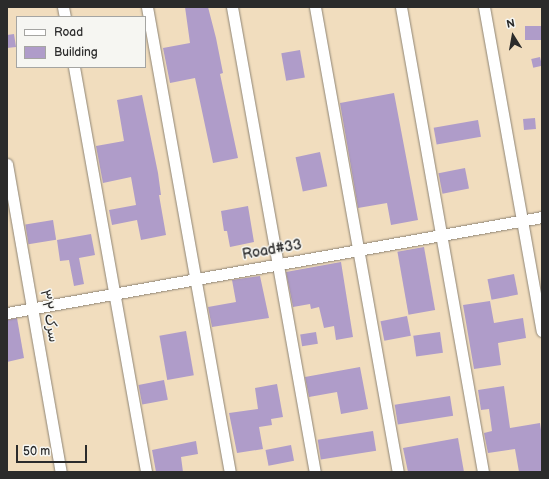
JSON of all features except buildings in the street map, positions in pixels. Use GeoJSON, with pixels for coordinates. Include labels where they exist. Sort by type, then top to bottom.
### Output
{"type":"FeatureCollection","features":[{"type":"Feature","properties":{"kind":"street"},"geometry":{"type":"LineString","coordinates":[[147,7],[230,472]]}},
{"type":"Feature","properties":{"kind":"street"},"geometry":{"type":"LineString","coordinates":[[232,7],[314,472]]}},
{"type":"Feature","properties":{"kind":"street"},"geometry":{"type":"LineString","coordinates":[[315,7],[398,472]]}},
{"type":"Feature","properties":{"kind":"street"},"geometry":{"type":"LineString","coordinates":[[401,7],[483,472]]}},
{"type":"Feature","properties":{"kind":"street"},"geometry":{"type":"LineString","coordinates":[[484,7],[542,331]]}},
{"type":"Feature","properties":{"kind":"street"},"geometry":{"type":"LineString","coordinates":[[74,68],[146,472]]}},
{"type":"Feature","properties":{"kind":"street","name":"سرک ۳۲"},"geometry":{"type":"LineString","coordinates":[[7,164],[61,472]]}},
{"type":"Feature","properties":{"kind":"street","name":"Road#33"},"geometry":{"type":"LineString","coordinates":[[7,313],[542,217]]}}]}
